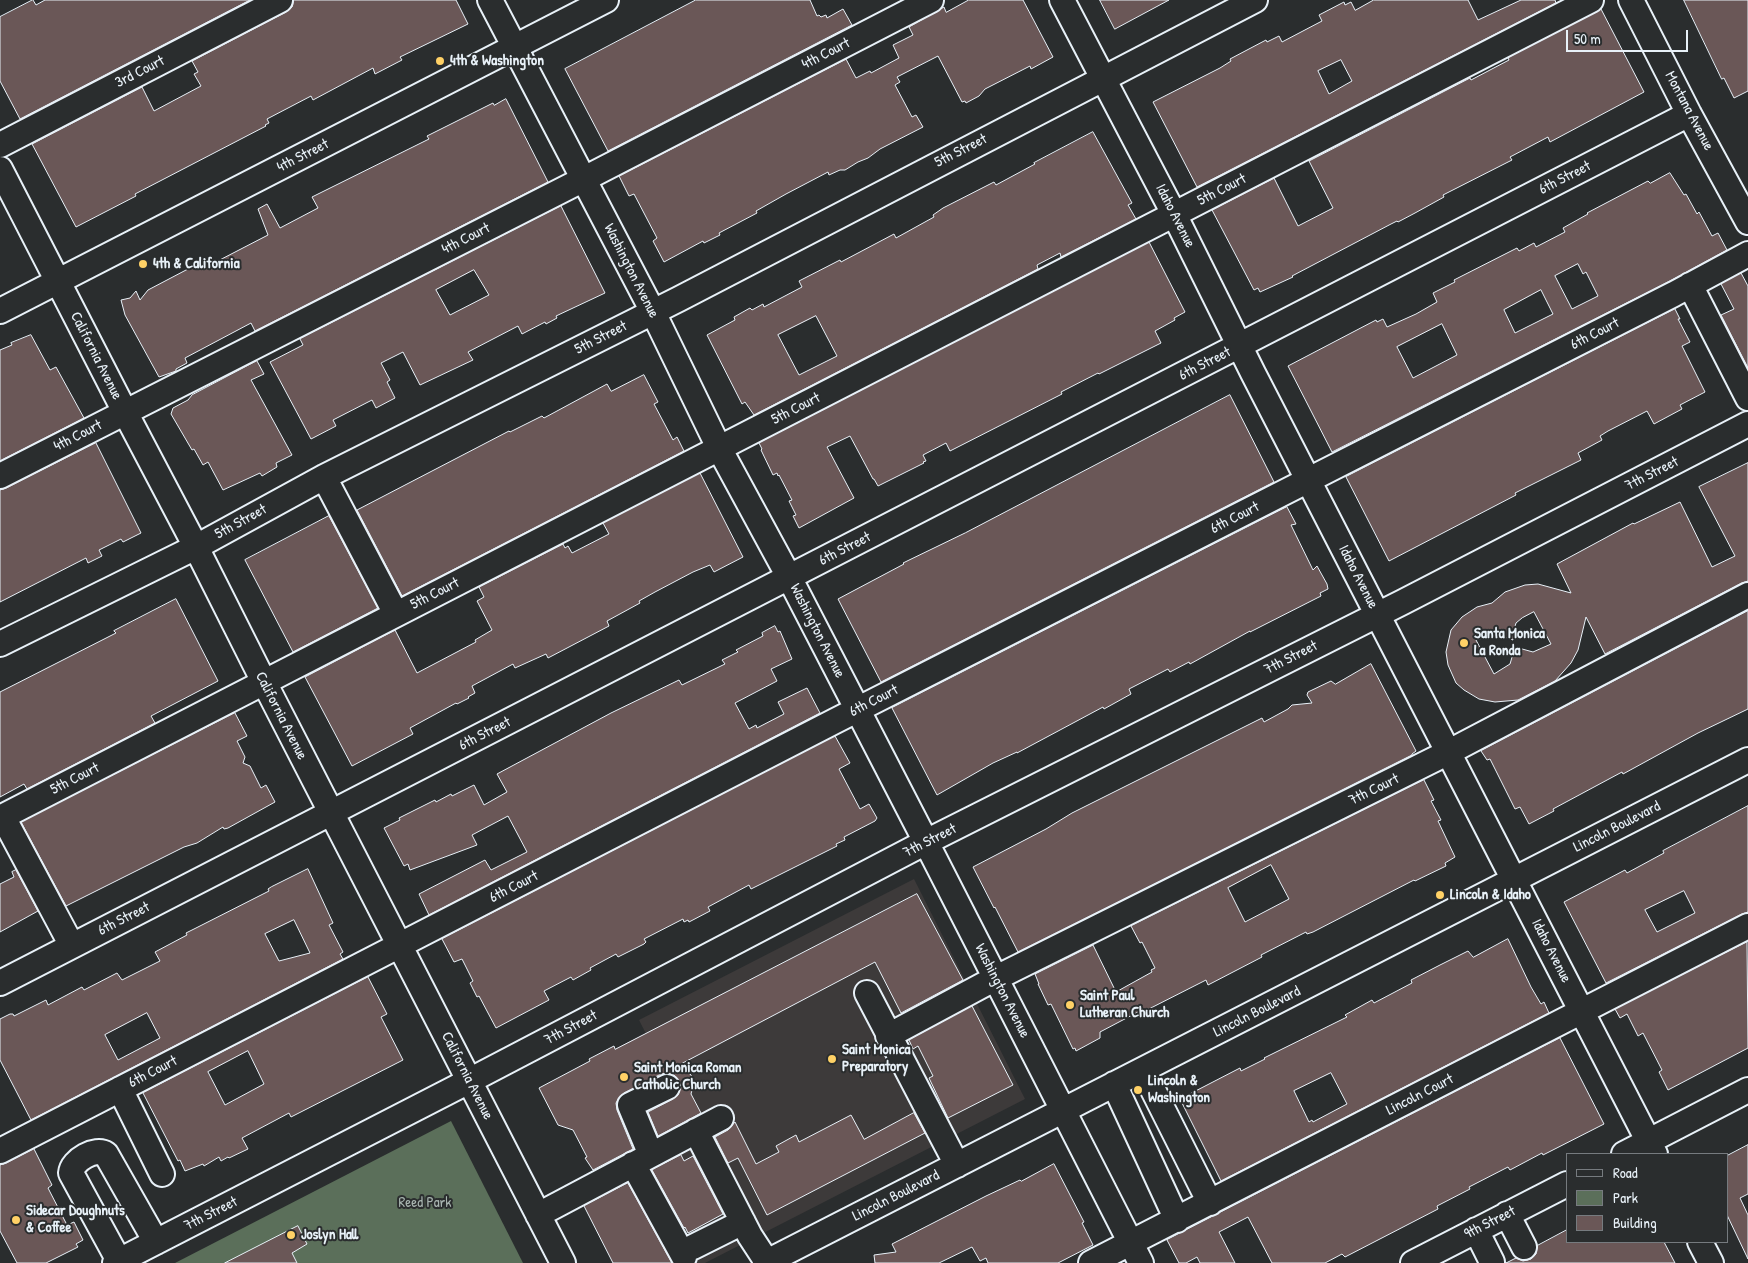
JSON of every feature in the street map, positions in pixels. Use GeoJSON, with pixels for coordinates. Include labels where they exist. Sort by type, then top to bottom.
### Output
{"type":"FeatureCollection","features":[{"type":"Feature","properties":{"kind":"street","name":"3rd Court"},"geometry":{"type":"LineString","coordinates":[[0,145],[280,0]]}},
{"type":"Feature","properties":{"kind":"street","name":"Washington Avenue"},"geometry":{"type":"LineString","coordinates":[[490,0],[652,312],[719,448],[789,577],[1136,1253]]}},
{"type":"Feature","properties":{"kind":"street","name":"4th Street"},"geometry":{"type":"LineString","coordinates":[[0,311],[606,0]]}},
{"type":"Feature","properties":{"kind":"street","name":"4th Court"},"geometry":{"type":"LineString","coordinates":[[0,476],[931,0]]}},
{"type":"Feature","properties":{"kind":"street","name":"Idaho Avenue"},"geometry":{"type":"LineString","coordinates":[[1062,0],[1174,214],[1308,481],[1652,1148]]}},
{"type":"Feature","properties":{"kind":"street","name":"5th Street"},"geometry":{"type":"LineString","coordinates":[[0,644],[196,546],[324,477],[652,312],[1254,0]]}},
{"type":"Feature","properties":{"kind":"street","name":"5th Court"},"geometry":{"type":"LineString","coordinates":[[2,817],[1591,0]]}},
{"type":"Feature","properties":{"kind":"street","name":"Montana Avenue"},"geometry":{"type":"LineString","coordinates":[[1631,0],[1689,114],[1748,222]]}},
{"type":"Feature","properties":{"kind":"street","name":"6th Street"},"geometry":{"type":"LineString","coordinates":[[0,983],[1689,114]]}},
{"type":"Feature","properties":{"kind":"street","name":"California Avenue"},"geometry":{"type":"LineString","coordinates":[[0,170],[196,546],[563,1263]]}},
{"type":"Feature","properties":{"kind":"street","name":"6th Court"},"geometry":{"type":"LineString","coordinates":[[0,1151],[1748,254]]}},
{"type":"Feature","properties":{"kind":"street"},"geometry":{"type":"LineString","coordinates":[[1690,285],[1748,398]]}},
{"type":"Feature","properties":{"kind":"street","name":"7th Street"},"geometry":{"type":"LineString","coordinates":[[117,1262],[469,1081],[926,842],[1378,615],[1748,424]]}},
{"type":"Feature","properties":{"kind":"street"},"geometry":{"type":"LineString","coordinates":[[324,477],[396,614]]}},
{"type":"Feature","properties":{"kind":"street","name":"7th Court"},"geometry":{"type":"LineString","coordinates":[[888,1036],[996,978],[1449,752],[1748,595]]}},
{"type":"Feature","properties":{"kind":"street","name":"Lincoln Boulevard"},"geometry":{"type":"LineString","coordinates":[[766,1263],[1748,760]]}},
{"type":"Feature","properties":{"kind":"street"},"geometry":{"type":"LineString","coordinates":[[2,817],[72,946]]}},
{"type":"Feature","properties":{"kind":"street","name":"Lincoln Court"},"geometry":{"type":"LineString","coordinates":[[1091,1263],[1136,1253],[1177,1220],[1748,926]]}},
{"type":"Feature","properties":{"kind":"street"},"geometry":{"type":"LineString","coordinates":[[867,993],[957,1165]]}},
{"type":"Feature","properties":{"kind":"street"},"geometry":{"type":"LineString","coordinates":[[1143,1070],[1210,1203]]}},
{"type":"Feature","properties":{"kind":"street"},"geometry":{"type":"LineString","coordinates":[[1114,1084],[1177,1220]]}},
{"type":"Feature","properties":{"kind":"street"},"geometry":{"type":"LineString","coordinates":[[667,1087],[630,1105],[642,1160],[688,1252],[742,1222]]}},
{"type":"Feature","properties":{"kind":"street"},"geometry":{"type":"LineString","coordinates":[[120,1089],[162,1174]]}},
{"type":"Feature","properties":{"kind":"street"},"geometry":{"type":"LineString","coordinates":[[1629,1153],[1652,1148],[1748,1090]]}},
{"type":"Feature","properties":{"kind":"street"},"geometry":{"type":"LineString","coordinates":[[538,1215],[721,1118]]}},
{"type":"Feature","properties":{"kind":"street"},"geometry":{"type":"LineString","coordinates":[[696,1131],[742,1222],[766,1263]]}},
{"type":"Feature","properties":{"kind":"street"},"geometry":{"type":"LineString","coordinates":[[117,1262],[71,1172],[75,1162],[97,1151],[106,1154],[156,1242]]}},
{"type":"Feature","properties":{"kind":"street","name":"9th Street"},"geometry":{"type":"LineString","coordinates":[[1413,1263],[1566,1185]]}},
{"type":"Feature","properties":{"kind":"street"},"geometry":{"type":"LineString","coordinates":[[1508,1214],[1524,1247]]}},
{"type":"Feature","properties":{"kind":"street"},"geometry":{"type":"LineString","coordinates":[[1476,1230],[1492,1262]]}},
{"type":"Feature","properties":{"kind":"street"},"geometry":{"type":"LineString","coordinates":[[1701,1243],[1711,1263]]}},
{"type":"Feature","properties":{"kind":"shaded area","name":"Saint Monica Preparatory"},"geometry":{"type":"Polygon","coordinates":[[[914,879],[1025,1099],[705,1263],[676,1263],[626,1163],[694,1128],[639,1020],[914,879]]]}},
{"type":"Feature","properties":{"kind":"green space","name":"Reed Park"},"geometry":{"type":"Polygon","coordinates":[[[451,1121],[523,1263],[175,1263],[451,1121]]]}},
{"type":"Feature","properties":{"kind":"building"},"geometry":{"type":"Polygon","coordinates":[[[33,0],[36,5],[45,0],[250,0],[20,119],[0,81],[0,17],[33,0]]]}},
{"type":"Feature","properties":{"kind":"building"},"geometry":{"type":"Polygon","coordinates":[[[294,0],[456,0],[468,24],[400,57],[402,60],[375,74],[373,68],[313,100],[311,96],[267,119],[269,123],[266,126],[76,227],[32,144],[142,87],[154,111],[201,86],[194,74],[198,72],[192,61],[286,12],[292,7],[294,0]]]}},
{"type":"Feature","properties":{"kind":"building"},"geometry":{"type":"Polygon","coordinates":[[[696,0],[810,0],[817,16],[826,15],[827,18],[843,9],[852,25],[608,151],[565,69],[696,0]]]}},
{"type":"Feature","properties":{"kind":"building"},"geometry":{"type":"Polygon","coordinates":[[[969,0],[1023,0],[1053,57],[1031,69],[1030,66],[985,89],[979,96],[966,103],[965,101],[962,102],[938,56],[897,77],[900,82],[895,85],[912,117],[916,115],[923,127],[845,170],[829,175],[828,172],[756,211],[757,213],[719,233],[720,235],[704,243],[703,241],[664,262],[653,241],[657,238],[634,194],[629,196],[619,176],[846,59],[856,78],[870,71],[871,73],[899,58],[893,45],[913,35],[909,27],[944,7],[946,12],[969,0]]]}},
{"type":"Feature","properties":{"kind":"building"},"geometry":{"type":"Polygon","coordinates":[[[1100,0],[1169,0],[1115,29],[1100,0]]]}},
{"type":"Feature","properties":{"kind":"building"},"geometry":{"type":"Polygon","coordinates":[[[1374,0],[1468,0],[1478,20],[1521,0],[1555,0],[1556,3],[1197,187],[1153,102],[1220,68],[1231,61],[1230,59],[1266,40],[1267,42],[1279,36],[1282,42],[1322,21],[1319,15],[1344,2],[1345,5],[1351,2],[1355,10],[1374,0]],[[1341,60],[1318,71],[1329,94],[1352,81],[1341,60]]]}},
{"type":"Feature","properties":{"kind":"building"},"geometry":{"type":"Polygon","coordinates":[[[1684,0],[1748,0],[1748,91],[1734,98],[1724,78],[1722,79],[1684,0]]]}},
{"type":"Feature","properties":{"kind":"building"},"geometry":{"type":"Polygon","coordinates":[[[1601,9],[1644,92],[1550,142],[1548,137],[1510,157],[1512,160],[1443,195],[1444,197],[1415,213],[1293,277],[1260,292],[1258,288],[1254,290],[1212,210],[1274,178],[1298,226],[1333,208],[1309,161],[1470,78],[1471,80],[1509,60],[1508,58],[1601,9]]]}},
{"type":"Feature","properties":{"kind":"building"},"geometry":{"type":"Polygon","coordinates":[[[506,99],[548,182],[255,331],[251,323],[185,358],[187,363],[176,369],[176,371],[159,377],[125,315],[121,300],[130,298],[136,291],[140,300],[148,290],[207,259],[210,265],[268,235],[258,209],[267,204],[280,228],[318,208],[312,197],[429,139],[427,136],[493,103],[494,105],[506,99]]]}},
{"type":"Feature","properties":{"kind":"building"},"geometry":{"type":"Polygon","coordinates":[[[1093,132],[1132,203],[1128,205],[1136,219],[1061,257],[1060,253],[1037,265],[1038,269],[754,415],[745,402],[742,404],[707,335],[735,320],[734,317],[750,308],[752,310],[763,304],[764,307],[802,287],[799,281],[840,260],[841,262],[894,234],[896,238],[934,217],[933,215],[943,208],[994,182],[996,185],[1093,132]],[[816,316],[778,335],[799,375],[837,356],[816,316]]]}},
{"type":"Feature","properties":{"kind":"building"},"geometry":{"type":"Polygon","coordinates":[[[1670,173],[1684,195],[1686,194],[1697,214],[1699,212],[1712,236],[1718,233],[1727,250],[1668,282],[1332,452],[1288,366],[1376,320],[1377,322],[1383,319],[1387,327],[1416,314],[1437,302],[1433,293],[1455,282],[1454,280],[1517,248],[1519,251],[1534,243],[1536,247],[1565,232],[1563,228],[1587,213],[1648,181],[1650,183],[1670,173]],[[1578,264],[1555,276],[1572,309],[1598,296],[1586,272],[1583,274],[1578,264]],[[1541,290],[1504,310],[1515,333],[1553,314],[1541,290]],[[1442,324],[1397,347],[1413,378],[1457,355],[1442,324]]]}},
{"type":"Feature","properties":{"kind":"building"},"geometry":{"type":"Polygon","coordinates":[[[561,206],[605,293],[556,316],[557,318],[546,324],[545,322],[522,334],[518,326],[468,352],[473,360],[420,385],[403,352],[381,363],[390,380],[387,382],[395,398],[376,408],[372,400],[333,420],[336,426],[311,439],[270,362],[303,345],[300,339],[561,206]],[[474,270],[436,290],[450,315],[489,295],[474,270]]]}},
{"type":"Feature","properties":{"kind":"building"},"geometry":{"type":"Polygon","coordinates":[[[1149,242],[1185,312],[1155,331],[1161,343],[1098,373],[1061,392],[1062,394],[950,451],[946,443],[923,455],[926,461],[924,463],[878,486],[850,436],[827,447],[854,498],[799,528],[793,516],[796,515],[789,501],[792,500],[779,475],[777,473],[773,475],[759,443],[1149,242]]]}},
{"type":"Feature","properties":{"kind":"building"},"geometry":{"type":"Polygon","coordinates":[[[1741,273],[1748,286],[1748,368],[1721,315],[1734,309],[1721,284],[1741,273]]]}},
{"type":"Feature","properties":{"kind":"building"},"geometry":{"type":"Polygon","coordinates":[[[1675,309],[1690,342],[1682,346],[1705,392],[1680,405],[1682,409],[1654,424],[1647,411],[1608,431],[1600,436],[1602,440],[1578,453],[1581,460],[1515,493],[1516,495],[1389,561],[1346,477],[1675,309]]]}},
{"type":"Feature","properties":{"kind":"building"},"geometry":{"type":"Polygon","coordinates":[[[31,335],[50,370],[56,367],[84,418],[0,461],[0,350],[12,345],[11,343],[31,335]]]}},
{"type":"Feature","properties":{"kind":"building"},"geometry":{"type":"Polygon","coordinates":[[[257,361],[264,374],[251,380],[292,455],[276,463],[277,467],[262,476],[260,473],[223,490],[208,462],[203,465],[171,414],[173,408],[188,400],[192,395],[257,361]]]}},
{"type":"Feature","properties":{"kind":"building"},"geometry":{"type":"Polygon","coordinates":[[[644,375],[658,402],[654,404],[673,440],[677,437],[684,451],[402,596],[357,510],[509,431],[542,416],[544,418],[607,384],[611,391],[644,375]]]}},
{"type":"Feature","properties":{"kind":"building"},"geometry":{"type":"Polygon","coordinates":[[[1230,395],[1274,482],[881,682],[838,599],[903,563],[965,533],[1230,395]]]}},
{"type":"Feature","properties":{"kind":"building"},"geometry":{"type":"Polygon","coordinates":[[[96,443],[141,533],[123,542],[121,539],[99,550],[102,556],[88,563],[86,558],[0,602],[0,490],[96,443]]]}},
{"type":"Feature","properties":{"kind":"building"},"geometry":{"type":"Polygon","coordinates":[[[1748,463],[1748,581],[1605,654],[1586,617],[1578,650],[1571,663],[1555,681],[1518,700],[1495,702],[1479,699],[1456,683],[1448,665],[1446,652],[1451,630],[1462,617],[1477,607],[1492,603],[1505,592],[1525,585],[1538,584],[1571,593],[1557,564],[1633,523],[1680,502],[1712,567],[1735,556],[1699,487],[1748,463]],[[1534,612],[1516,623],[1513,640],[1496,634],[1476,640],[1494,674],[1510,664],[1515,647],[1533,652],[1551,644],[1534,612]]]}},
{"type":"Feature","properties":{"kind":"building"},"geometry":{"type":"Polygon","coordinates":[[[700,473],[743,557],[714,572],[710,565],[693,572],[639,601],[640,603],[607,621],[609,626],[548,658],[546,654],[515,668],[513,664],[472,686],[475,693],[469,698],[410,728],[413,734],[352,766],[305,677],[395,630],[417,673],[476,642],[475,640],[492,630],[477,601],[484,597],[479,587],[563,544],[565,548],[568,546],[572,553],[609,534],[603,523],[700,473]]]}},
{"type":"Feature","properties":{"kind":"building"},"geometry":{"type":"Polygon","coordinates":[[[1287,507],[1296,524],[1291,525],[1313,570],[1317,566],[1327,584],[1328,589],[1320,593],[1321,596],[1250,631],[1190,664],[1189,662],[1170,672],[1168,669],[1129,689],[1131,694],[1104,709],[1103,707],[1017,753],[993,763],[937,795],[892,708],[1287,507]]]}},
{"type":"Feature","properties":{"kind":"building"},"geometry":{"type":"Polygon","coordinates":[[[329,516],[378,608],[293,652],[245,560],[329,516]]]}},
{"type":"Feature","properties":{"kind":"building"},"geometry":{"type":"Polygon","coordinates":[[[176,599],[218,681],[151,716],[155,723],[27,789],[24,784],[0,797],[0,692],[116,633],[114,631],[176,599]]]}},
{"type":"Feature","properties":{"kind":"building"},"geometry":{"type":"Polygon","coordinates":[[[1748,611],[1748,709],[1698,733],[1623,774],[1622,772],[1529,824],[1520,807],[1515,809],[1490,759],[1487,760],[1481,751],[1748,611]]]}},
{"type":"Feature","properties":{"kind":"building"},"geometry":{"type":"Polygon","coordinates":[[[775,626],[778,632],[780,631],[792,659],[771,669],[777,681],[735,703],[749,729],[756,725],[757,728],[784,714],[778,702],[807,688],[820,713],[429,915],[419,894],[485,860],[491,870],[527,852],[508,816],[472,835],[477,845],[410,870],[408,864],[404,866],[384,828],[400,820],[399,818],[435,800],[436,802],[451,794],[452,796],[474,785],[484,805],[507,792],[497,774],[611,713],[679,680],[682,685],[725,664],[722,660],[738,652],[736,650],[763,636],[762,633],[775,626]]]}},
{"type":"Feature","properties":{"kind":"building"},"geometry":{"type":"Polygon","coordinates":[[[1371,664],[1416,751],[1412,755],[1018,952],[973,867],[1046,829],[1072,813],[1262,718],[1264,722],[1292,705],[1312,703],[1307,695],[1308,692],[1331,681],[1335,684],[1371,664]]]}},
{"type":"Feature","properties":{"kind":"building"},"geometry":{"type":"Polygon","coordinates":[[[235,713],[247,736],[237,741],[245,757],[243,763],[250,766],[261,788],[266,785],[275,802],[228,828],[224,829],[223,827],[197,843],[184,847],[66,906],[21,822],[235,713]]]}},
{"type":"Feature","properties":{"kind":"building"},"geometry":{"type":"Polygon","coordinates":[[[835,736],[850,763],[839,769],[860,809],[869,804],[877,818],[875,821],[844,837],[845,840],[836,844],[837,846],[751,889],[749,885],[708,907],[710,911],[689,922],[688,920],[684,922],[683,919],[644,939],[646,942],[644,944],[618,957],[616,954],[573,980],[571,977],[544,991],[549,1000],[496,1028],[470,983],[473,981],[462,959],[454,962],[442,939],[835,736]]]}},
{"type":"Feature","properties":{"kind":"building"},"geometry":{"type":"Polygon","coordinates":[[[1424,780],[1434,800],[1431,801],[1441,820],[1438,821],[1455,857],[1445,863],[1446,866],[1414,880],[1313,932],[1307,934],[1306,932],[1208,985],[1206,980],[1139,1014],[1138,1012],[1100,1032],[1100,1038],[1076,1051],[1075,1048],[1073,1049],[1051,1004],[1048,1005],[1035,974],[1093,945],[1116,992],[1152,972],[1151,970],[1155,968],[1142,942],[1140,943],[1131,926],[1424,780]],[[1271,865],[1228,888],[1245,922],[1289,899],[1271,865]]]}},
{"type":"Feature","properties":{"kind":"building"},"geometry":{"type":"Polygon","coordinates":[[[1748,806],[1748,912],[1606,983],[1564,902],[1625,870],[1627,873],[1664,853],[1663,851],[1748,806]],[[1684,891],[1645,910],[1657,932],[1695,913],[1684,891]]]}},
{"type":"Feature","properties":{"kind":"building"},"geometry":{"type":"Polygon","coordinates":[[[308,869],[333,923],[329,925],[343,952],[340,954],[343,959],[31,1120],[0,1060],[0,1019],[10,1014],[14,1016],[46,1000],[48,1005],[82,987],[84,990],[117,973],[122,980],[160,961],[155,952],[187,935],[186,933],[269,891],[268,889],[308,869]],[[294,920],[265,934],[279,961],[310,953],[294,920]],[[147,1013],[105,1035],[118,1060],[160,1038],[147,1013]]]}},
{"type":"Feature","properties":{"kind":"building"},"geometry":{"type":"Polygon","coordinates":[[[16,870],[38,911],[0,932],[0,884],[14,877],[12,872],[16,870]]]}},
{"type":"Feature","properties":{"kind":"building"},"geometry":{"type":"Polygon","coordinates":[[[917,894],[963,980],[901,1013],[875,962],[679,1065],[693,1079],[691,1094],[701,1113],[658,1136],[648,1112],[678,1095],[681,1087],[679,1081],[674,1075],[661,1074],[624,1093],[616,1103],[617,1110],[633,1149],[593,1170],[585,1158],[587,1157],[573,1130],[558,1125],[539,1088],[614,1046],[615,1049],[917,894]]]}},
{"type":"Feature","properties":{"kind":"building"},"geometry":{"type":"Polygon","coordinates":[[[1508,939],[1531,987],[1541,1004],[1544,1002],[1549,1013],[1221,1181],[1180,1099],[1240,1068],[1241,1071],[1347,1017],[1345,1015],[1372,1000],[1374,1003],[1412,983],[1411,980],[1468,951],[1473,957],[1508,939]],[[1331,1073],[1294,1091],[1309,1122],[1312,1120],[1313,1122],[1347,1104],[1331,1073]]]}},
{"type":"Feature","properties":{"kind":"building"},"geometry":{"type":"Polygon","coordinates":[[[1747,942],[1748,1048],[1668,1090],[1659,1072],[1662,1070],[1643,1033],[1638,1036],[1627,1014],[1620,1018],[1615,1009],[1747,942]]]}},
{"type":"Feature","properties":{"kind":"building"},"geometry":{"type":"Polygon","coordinates":[[[368,977],[387,1014],[381,1017],[403,1060],[291,1117],[289,1113],[242,1138],[248,1149],[221,1161],[219,1157],[204,1166],[203,1164],[185,1171],[143,1093],[368,977]],[[248,1051],[208,1072],[225,1105],[264,1084],[248,1051]]]}},
{"type":"Feature","properties":{"kind":"building"},"geometry":{"type":"Polygon","coordinates":[[[972,1006],[1013,1085],[948,1118],[929,1078],[933,1076],[918,1046],[913,1049],[909,1040],[972,1006]]]}},
{"type":"Feature","properties":{"kind":"building"},"geometry":{"type":"Polygon","coordinates":[[[1560,1038],[1604,1124],[1543,1155],[1542,1153],[1510,1170],[1508,1167],[1469,1187],[1470,1189],[1437,1206],[1438,1209],[1345,1257],[1342,1254],[1325,1263],[1272,1263],[1248,1217],[1219,1232],[1235,1263],[1200,1263],[1197,1257],[1186,1263],[1179,1263],[1167,1240],[1560,1038]]]}},
{"type":"Feature","properties":{"kind":"building"},"geometry":{"type":"Polygon","coordinates":[[[914,1113],[925,1133],[767,1215],[738,1158],[728,1163],[715,1137],[728,1130],[735,1122],[756,1164],[779,1152],[776,1146],[796,1135],[799,1142],[851,1115],[864,1139],[914,1113]]]}},
{"type":"Feature","properties":{"kind":"building"},"geometry":{"type":"Polygon","coordinates":[[[1748,1145],[1748,1194],[1740,1198],[1748,1215],[1748,1259],[1728,1217],[1728,1155],[1748,1145]]]}},
{"type":"Feature","properties":{"kind":"building"},"geometry":{"type":"Polygon","coordinates":[[[34,1149],[52,1185],[48,1188],[67,1225],[74,1222],[83,1240],[76,1244],[78,1247],[46,1263],[17,1263],[0,1231],[0,1165],[34,1149]]]}},
{"type":"Feature","properties":{"kind":"building"},"geometry":{"type":"Polygon","coordinates":[[[681,1155],[684,1161],[693,1156],[723,1214],[688,1233],[652,1170],[681,1155]]]}},
{"type":"Feature","properties":{"kind":"building"},"geometry":{"type":"Polygon","coordinates":[[[1054,1164],[1084,1222],[1082,1223],[1093,1245],[1058,1263],[988,1263],[986,1258],[980,1261],[972,1247],[939,1263],[875,1263],[874,1255],[896,1252],[892,1244],[1054,1164]]]}},
{"type":"Feature","properties":{"kind":"building"},"geometry":{"type":"Polygon","coordinates":[[[628,1183],[672,1263],[613,1263],[584,1206],[628,1183]]]}},
{"type":"Feature","properties":{"kind":"building","name":"Joslyn Hall"},"geometry":{"type":"Polygon","coordinates":[[[298,1226],[307,1244],[292,1253],[297,1263],[225,1263],[298,1226]]]}},
{"type":"Feature","properties":{"kind":"building"},"geometry":{"type":"Polygon","coordinates":[[[1566,1231],[1566,1243],[1665,1243],[1675,1263],[1506,1263],[1516,1258],[1523,1261],[1531,1259],[1536,1254],[1537,1246],[1566,1231]]]}},
{"type":"Feature","properties":{"kind":"place","name":"4th & Washington"},"geometry":{"type":"Point","coordinates":[440,61]}},
{"type":"Feature","properties":{"kind":"place","name":"4th & California"},"geometry":{"type":"Point","coordinates":[143,264]}},
{"type":"Feature","properties":{"kind":"place","name":"Santa Monica La Ronda"},"geometry":{"type":"Point","coordinates":[1464,643]}},
{"type":"Feature","properties":{"kind":"place","name":"Lincoln & Idaho"},"geometry":{"type":"Point","coordinates":[1440,895]}},
{"type":"Feature","properties":{"kind":"place","name":"Saint Paul Lutheran Church"},"geometry":{"type":"Point","coordinates":[1070,1005]}},
{"type":"Feature","properties":{"kind":"place","name":"Saint Monica Preparatory"},"geometry":{"type":"Point","coordinates":[832,1059]}},
{"type":"Feature","properties":{"kind":"place","name":"Saint Monica Roman Catholic Church"},"geometry":{"type":"Point","coordinates":[624,1077]}},
{"type":"Feature","properties":{"kind":"place","name":"Lincoln & Washington"},"geometry":{"type":"Point","coordinates":[1138,1090]}},
{"type":"Feature","properties":{"kind":"place","name":"Sidecar Doughnuts & Coffee"},"geometry":{"type":"Point","coordinates":[16,1220]}},
{"type":"Feature","properties":{"kind":"place","name":"Joslyn Hall"},"geometry":{"type":"Point","coordinates":[291,1235]}}]}
